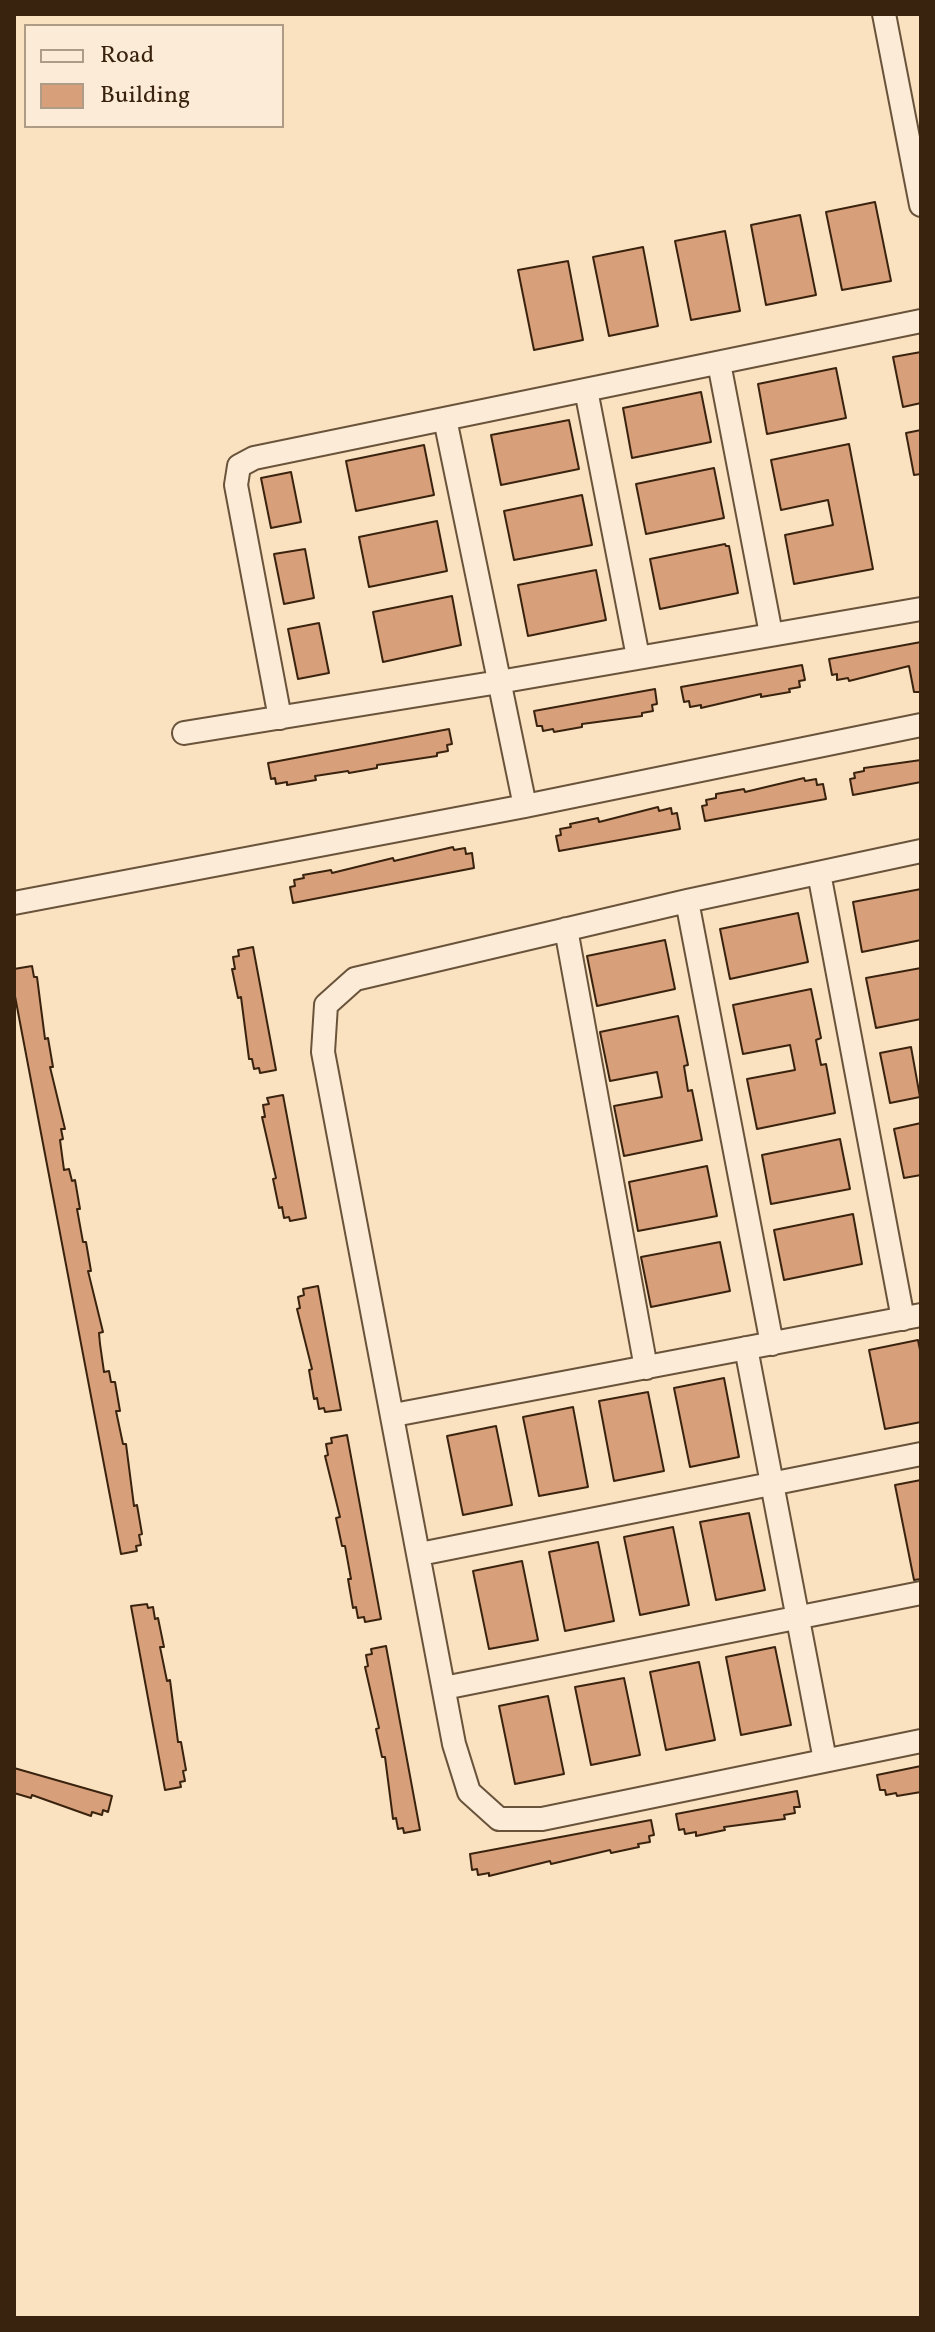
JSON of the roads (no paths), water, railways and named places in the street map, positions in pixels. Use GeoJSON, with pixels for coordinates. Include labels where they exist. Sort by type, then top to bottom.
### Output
{"type":"FeatureCollection","features":[{"type":"Feature","properties":{"kind":"street"},"geometry":{"type":"LineString","coordinates":[[884,14],[921,205]]}},
{"type":"Feature","properties":{"kind":"street"},"geometry":{"type":"LineString","coordinates":[[280,718],[236,485],[239,466],[254,458],[921,321]]}},
{"type":"Feature","properties":{"kind":"street"},"geometry":{"type":"LineString","coordinates":[[719,363],[771,634]]}},
{"type":"Feature","properties":{"kind":"street"},"geometry":{"type":"LineString","coordinates":[[586,390],[638,657]]}},
{"type":"Feature","properties":{"kind":"street"},"geometry":{"type":"LineString","coordinates":[[445,419],[525,806]]}},
{"type":"Feature","properties":{"kind":"street"},"geometry":{"type":"LineString","coordinates":[[184,733],[921,609]]}},
{"type":"Feature","properties":{"kind":"street"},"geometry":{"type":"LineString","coordinates":[[14,903],[525,806],[921,725]]}},
{"type":"Feature","properties":{"kind":"street"},"geometry":{"type":"LineString","coordinates":[[921,851],[687,901],[355,979],[326,1005],[323,1052],[454,1744],[469,1792],[499,1819],[542,1819],[921,1741]]}},
{"type":"Feature","properties":{"kind":"street"},"geometry":{"type":"LineString","coordinates":[[394,1415],[912,1317],[819,873]]}},
{"type":"Feature","properties":{"kind":"street"},"geometry":{"type":"LineString","coordinates":[[687,901],[772,1344]]}},
{"type":"Feature","properties":{"kind":"street"},"geometry":{"type":"LineString","coordinates":[[566,929],[646,1368]]}},
{"type":"Feature","properties":{"kind":"street"},"geometry":{"type":"LineString","coordinates":[[746,1348],[825,1760]]}},
{"type":"Feature","properties":{"kind":"street"},"geometry":{"type":"LineString","coordinates":[[420,1554],[921,1454]]}},
{"type":"Feature","properties":{"kind":"street"},"geometry":{"type":"LineString","coordinates":[[444,1688],[921,1593]]}}]}
